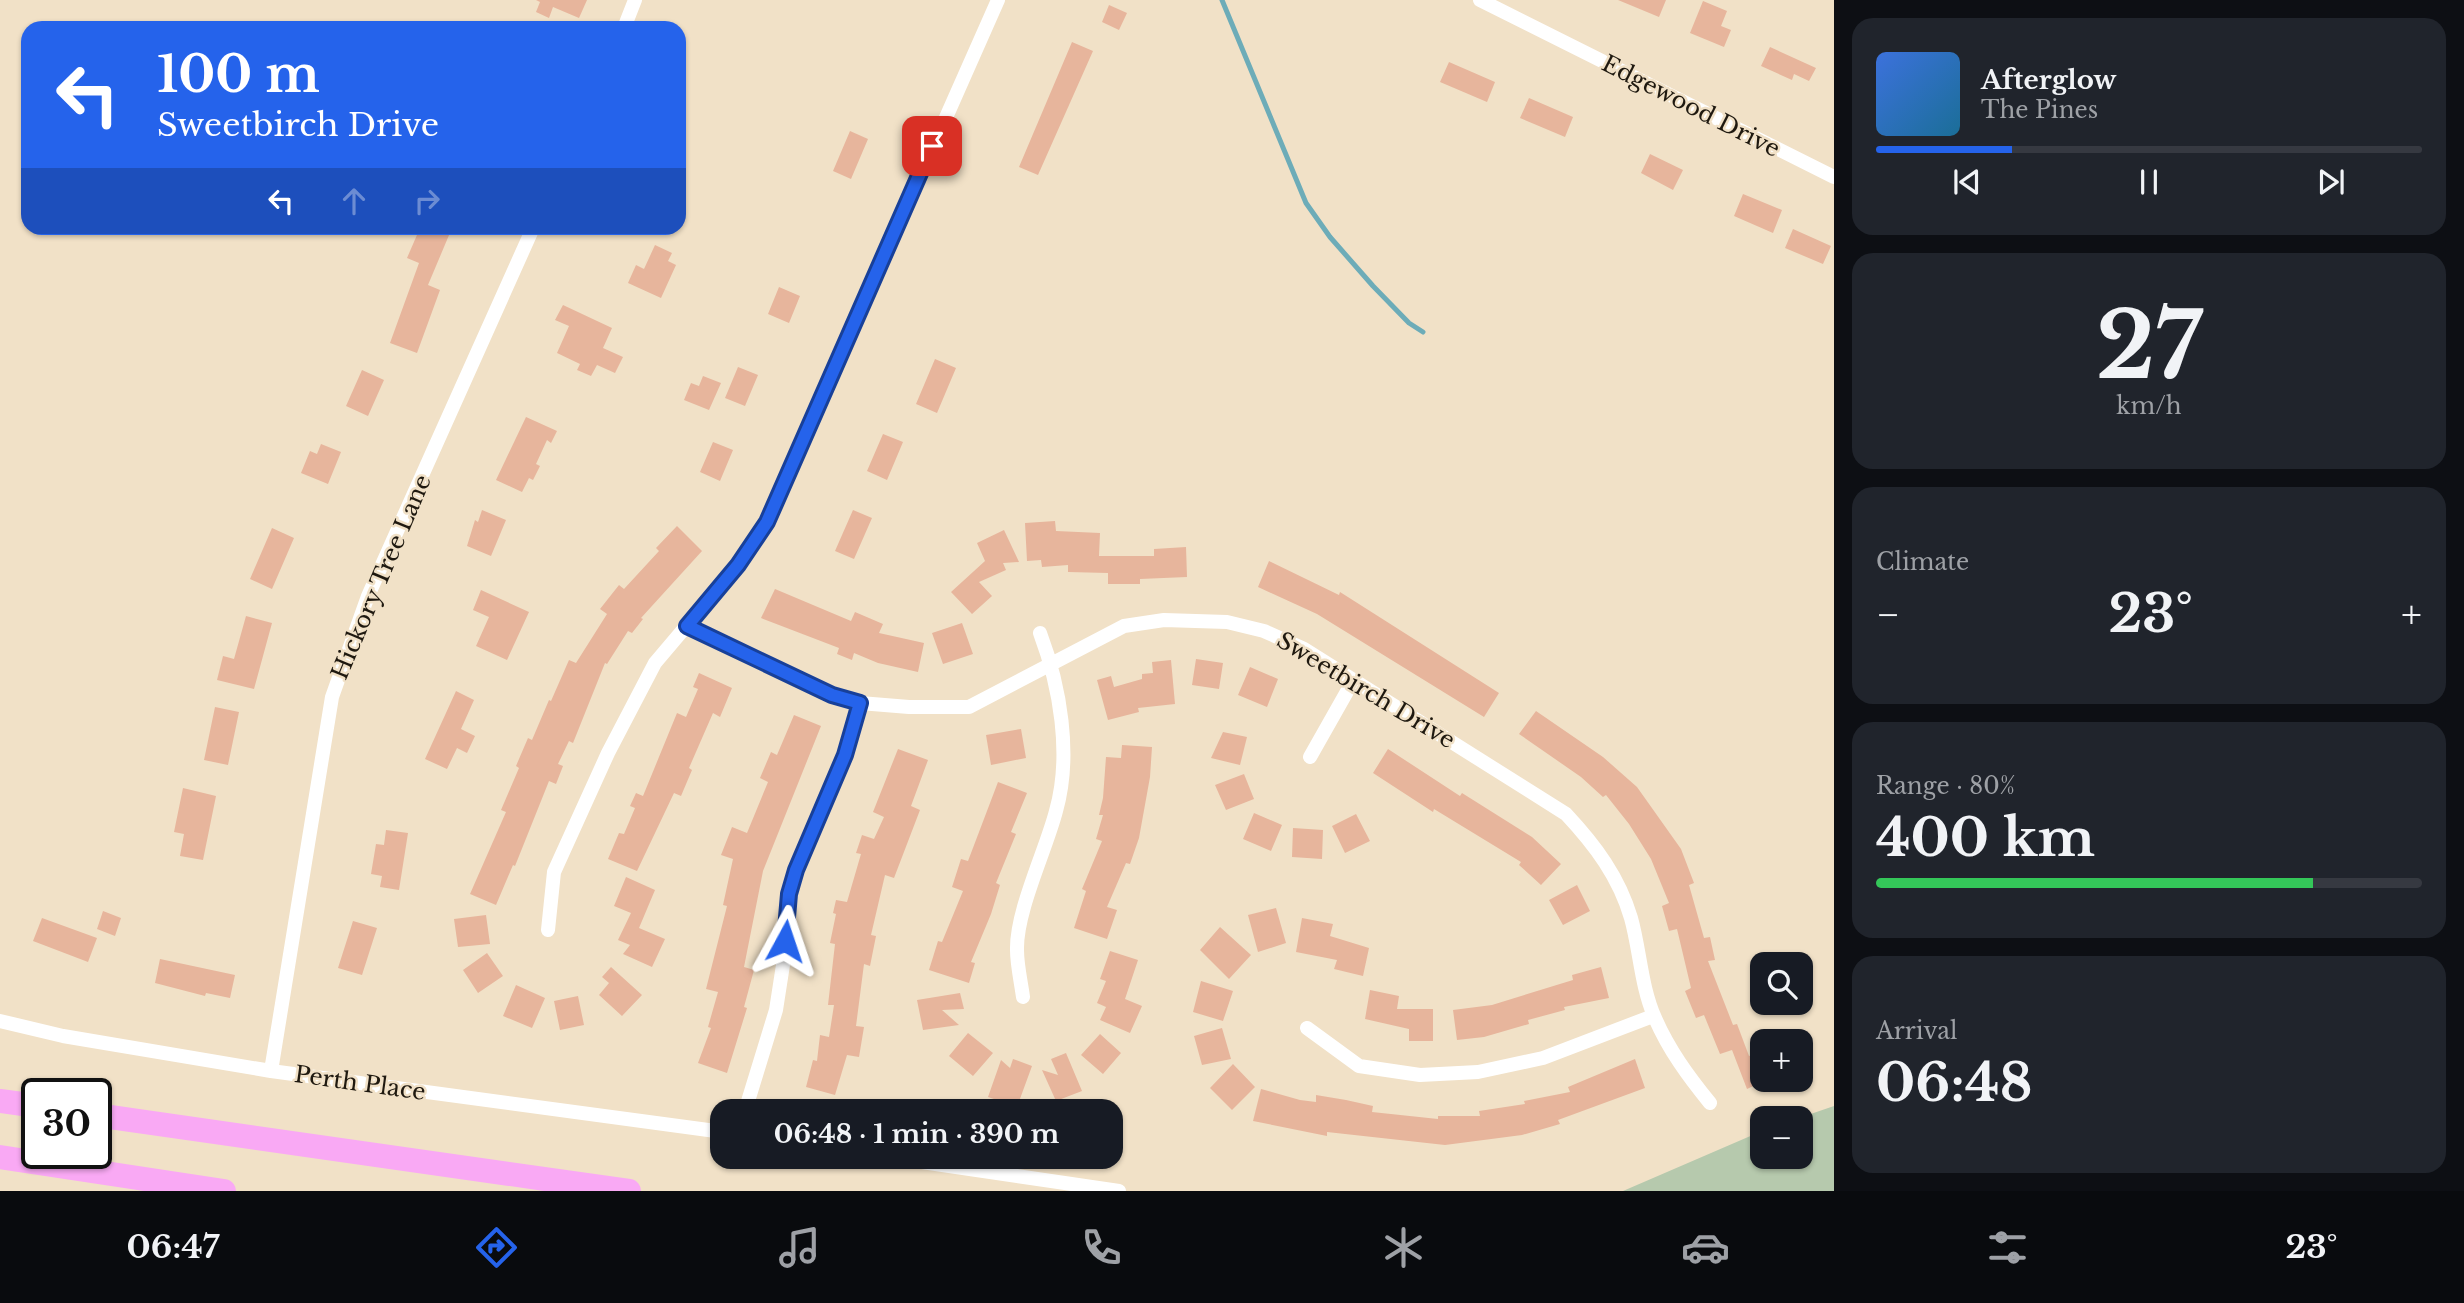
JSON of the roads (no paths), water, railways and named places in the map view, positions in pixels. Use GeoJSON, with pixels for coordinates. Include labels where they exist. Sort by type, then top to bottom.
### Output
{"type":"FeatureCollection","features":[{"type":"Feature","properties":{"kind":"highway"},"geometry":{"type":"LineString","coordinates":[[0,1101],[21,1104]]}},
{"type":"Feature","properties":{"kind":"highway"},"geometry":{"type":"LineString","coordinates":[[112,1117],[629,1191]]}},
{"type":"Feature","properties":{"kind":"highway"},"geometry":{"type":"LineString","coordinates":[[0,1157],[224,1191]]}},
{"type":"Feature","properties":{"kind":"street"},"geometry":{"type":"LineString","coordinates":[[627,21],[635,0]]}},
{"type":"Feature","properties":{"kind":"street"},"geometry":{"type":"LineString","coordinates":[[548,930],[554,872],[608,753],[655,663],[738,565],[767,522],[998,0]]}},
{"type":"Feature","properties":{"kind":"street","name":"Edgewood Drive"},"geometry":{"type":"LineString","coordinates":[[1480,0],[1834,177]]}},
{"type":"Feature","properties":{"kind":"street","name":"Hickory Tree Lane"},"geometry":{"type":"LineString","coordinates":[[271,1070],[332,697],[368,596],[530,235]]}},
{"type":"Feature","properties":{"kind":"street","name":"Sweetbirch Drive"},"geometry":{"type":"LineString","coordinates":[[687,626],[832,695],[860,703],[909,707],[969,706],[1124,626],[1164,620],[1227,622],[1264,631],[1304,649],[1566,814],[1596,848],[1618,884],[1631,919],[1654,1016],[1678,1064],[1710,1103]]}},
{"type":"Feature","properties":{"kind":"street"},"geometry":{"type":"LineString","coordinates":[[1023,997],[1017,948],[1026,904],[1057,809],[1062,769],[1060,700],[1040,633]]}},
{"type":"Feature","properties":{"kind":"street"},"geometry":{"type":"LineString","coordinates":[[1310,757],[1353,681]]}},
{"type":"Feature","properties":{"kind":"street"},"geometry":{"type":"LineString","coordinates":[[749,1099],[776,1010],[789,894],[796,870],[845,755],[860,703]]}},
{"type":"Feature","properties":{"kind":"street"},"geometry":{"type":"LineString","coordinates":[[1307,1028],[1359,1066],[1420,1075],[1478,1072],[1543,1058],[1654,1016]]}},
{"type":"Feature","properties":{"kind":"street","name":"Perth Place"},"geometry":{"type":"LineString","coordinates":[[0,1021],[63,1036],[271,1070],[710,1130]]}},
{"type":"Feature","properties":{"kind":"street"},"geometry":{"type":"LineString","coordinates":[[970,1169],[1119,1191]]}},
{"type":"Feature","properties":{"kind":"waterway"},"geometry":{"type":"LineString","coordinates":[[1222,0],[1306,203],[1330,237],[1373,286],[1409,323],[1423,332]]}}]}
